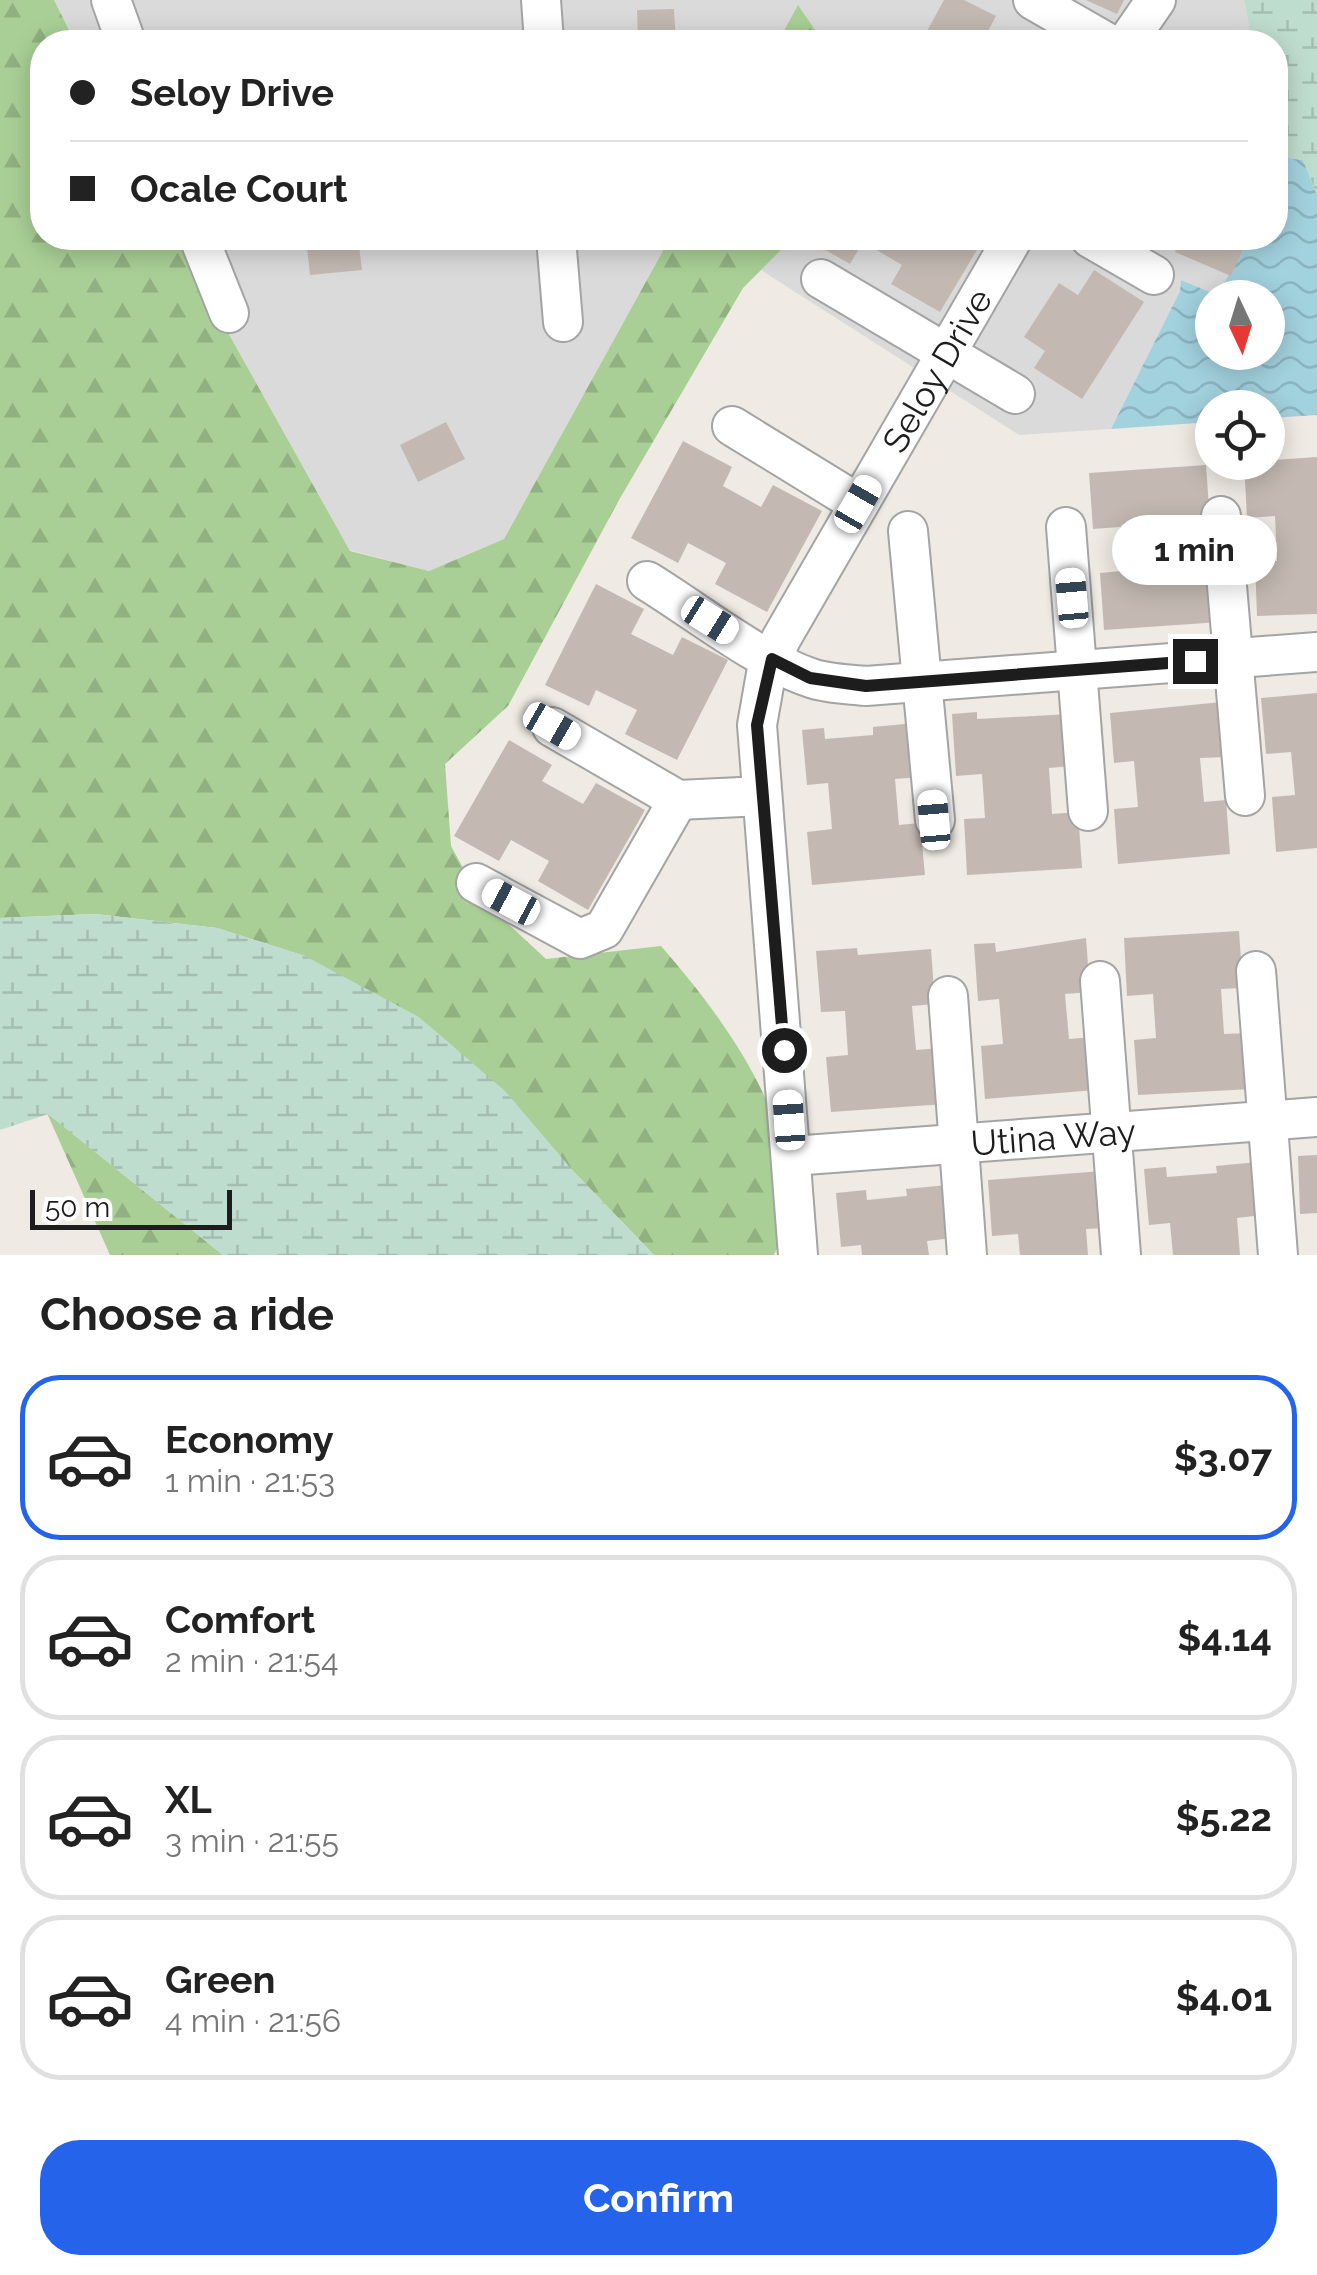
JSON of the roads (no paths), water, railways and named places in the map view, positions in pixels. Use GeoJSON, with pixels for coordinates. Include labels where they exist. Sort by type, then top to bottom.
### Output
{"type":"FeatureCollection","features":[{"type":"Feature","properties":{"kind":"street"},"geometry":{"type":"LineString","coordinates":[[111,0],[122,30]]}},
{"type":"Feature","properties":{"kind":"street"},"geometry":{"type":"LineString","coordinates":[[542,0],[543,30]]}},
{"type":"Feature","properties":{"kind":"street"},"geometry":{"type":"LineString","coordinates":[[1033,0],[1085,30]]}},
{"type":"Feature","properties":{"kind":"street"},"geometry":{"type":"LineString","coordinates":[[1135,30],[1156,0]]}},
{"type":"Feature","properties":{"kind":"street"},"geometry":{"type":"LineString","coordinates":[[204,250],[229,313]]}},
{"type":"Feature","properties":{"kind":"street"},"geometry":{"type":"LineString","coordinates":[[557,250],[563,322]]}},
{"type":"Feature","properties":{"kind":"street","name":"Seloy Drive"},"geometry":{"type":"LineString","coordinates":[[798,1255],[757,725],[772,659],[1007,250]]}},
{"type":"Feature","properties":{"kind":"street"},"geometry":{"type":"LineString","coordinates":[[1111,250],[1154,274]]}},
{"type":"Feature","properties":{"kind":"street"},"geometry":{"type":"LineString","coordinates":[[821,280],[1014,394]]}},
{"type":"Feature","properties":{"kind":"street"},"geometry":{"type":"LineString","coordinates":[[732,426],[858,504]]}},
{"type":"Feature","properties":{"kind":"street"},"geometry":{"type":"LineString","coordinates":[[1222,516],[1245,796]]}},
{"type":"Feature","properties":{"kind":"street"},"geometry":{"type":"LineString","coordinates":[[1066,526],[1088,811]]}},
{"type":"Feature","properties":{"kind":"street"},"geometry":{"type":"LineString","coordinates":[[908,531],[934,820]]}},
{"type":"Feature","properties":{"kind":"street"},"geometry":{"type":"LineString","coordinates":[[648,581],[772,659],[810,678],[836,683],[923,681],[1317,652]]}},
{"type":"Feature","properties":{"kind":"street"},"geometry":{"type":"LineString","coordinates":[[552,726],[678,800],[762,796]]}},
{"type":"Feature","properties":{"kind":"street"},"geometry":{"type":"LineString","coordinates":[[476,883],[580,939],[604,929],[678,800]]}},
{"type":"Feature","properties":{"kind":"street"},"geometry":{"type":"LineString","coordinates":[[1256,972],[1278,1255]]}},
{"type":"Feature","properties":{"kind":"street"},"geometry":{"type":"LineString","coordinates":[[1100,980],[1121,1255]]}},
{"type":"Feature","properties":{"kind":"street"},"geometry":{"type":"LineString","coordinates":[[948,996],[967,1255]]}},
{"type":"Feature","properties":{"kind":"street","name":"Utina Way"},"geometry":{"type":"LineString","coordinates":[[792,1156],[1317,1117]]}},
{"type":"Feature","properties":{"kind":"water"},"geometry":{"type":"Polygon","coordinates":[[[1288,158],[1303,160],[1317,195],[1317,415],[1285,417],[1285,390],[1195,390],[1195,423],[1111,429],[1180,291],[1181,280],[1195,286],[1195,370],[1285,370],[1285,280],[1226,280],[1243,250],[1288,250],[1288,158]]]}}]}
